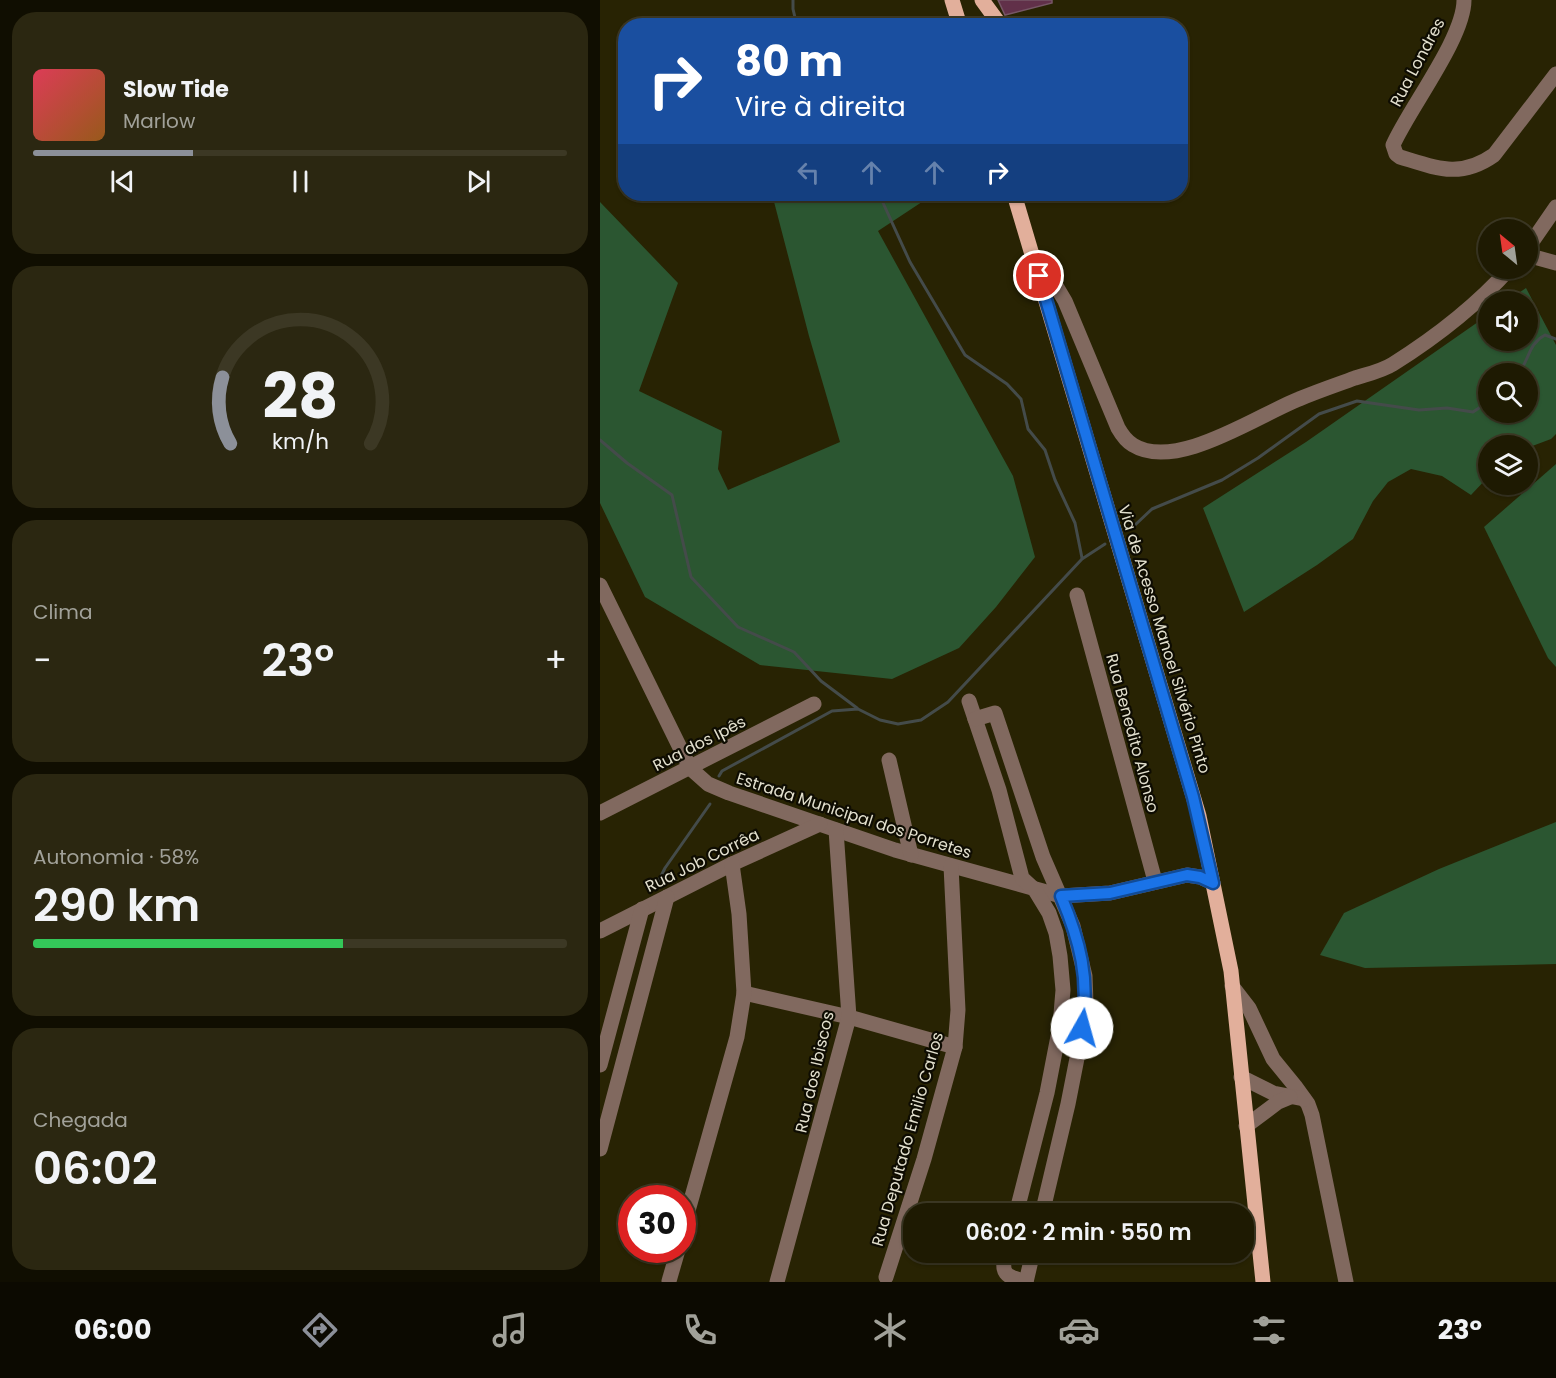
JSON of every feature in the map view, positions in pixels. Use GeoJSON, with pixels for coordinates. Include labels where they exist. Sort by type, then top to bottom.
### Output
{"type":"FeatureCollection","features":[{"type":"Feature","properties":{"kind":"main road"},"geometry":{"type":"LineString","coordinates":[[952,0],[958,18]]}},
{"type":"Feature","properties":{"kind":"main road"},"geometry":{"type":"LineString","coordinates":[[982,0],[995,18]]}},
{"type":"Feature","properties":{"kind":"main road","name":"Via de Acesso Manoel Silvério Pinto"},"geometry":{"type":"LineString","coordinates":[[1016,201],[1190,786],[1213,883],[1231,971],[1263,1282]]}},
{"type":"Feature","properties":{"kind":"street","name":"Rua Londres"},"geometry":{"type":"LineString","coordinates":[[1464,0],[1454,37],[1396,140],[1394,148],[1400,157],[1438,169],[1456,170],[1476,166],[1494,155],[1556,74]]}},
{"type":"Feature","properties":{"kind":"street"},"geometry":{"type":"LineString","coordinates":[[1538,233],[1556,207]]}},
{"type":"Feature","properties":{"kind":"street"},"geometry":{"type":"LineString","coordinates":[[1032,254],[1052,277],[1065,301],[1118,428],[1133,446],[1154,451],[1176,451],[1206,444],[1291,402],[1391,365],[1444,329],[1500,279]]}},
{"type":"Feature","properties":{"kind":"street"},"geometry":{"type":"LineString","coordinates":[[1538,257],[1555,261]]}},
{"type":"Feature","properties":{"kind":"street","name":"Estrada Municipal dos Porretes"},"geometry":{"type":"LineString","coordinates":[[600,585],[690,768],[708,784],[911,855],[1061,896],[1110,893],[1187,875],[1200,877],[1213,883]]}},
{"type":"Feature","properties":{"kind":"street","name":"Rua Benedito Alonso"},"geometry":{"type":"LineString","coordinates":[[1077,595],[1155,882]]}},
{"type":"Feature","properties":{"kind":"street"},"geometry":{"type":"LineString","coordinates":[[969,701],[999,790],[1022,878],[1035,890],[1049,913],[1056,933],[1063,990],[1060,1026],[1047,1093],[1019,1203]]}},
{"type":"Feature","properties":{"kind":"street","name":"Rua dos Ipês"},"geometry":{"type":"LineString","coordinates":[[600,813],[814,704]]}},
{"type":"Feature","properties":{"kind":"street"},"geometry":{"type":"LineString","coordinates":[[975,719],[995,713],[1043,856],[1073,926],[1085,987],[1086,1003],[1068,1104],[1045,1203]]}},
{"type":"Feature","properties":{"kind":"street"},"geometry":{"type":"LineString","coordinates":[[889,760],[911,855]]}},
{"type":"Feature","properties":{"kind":"street","name":"Rua Job Corrêa"},"geometry":{"type":"LineString","coordinates":[[600,931],[732,864],[820,824]]}},
{"type":"Feature","properties":{"kind":"street","name":"Rua dos Ibiscos"},"geometry":{"type":"LineString","coordinates":[[777,1282],[849,1017],[837,830]]}},
{"type":"Feature","properties":{"kind":"street"},"geometry":{"type":"LineString","coordinates":[[695,1185],[736,1037],[744,993],[739,914],[732,864]]}},
{"type":"Feature","properties":{"kind":"street","name":"Rua Deputado Emilio Carlos"},"geometry":{"type":"LineString","coordinates":[[886,1277],[924,1160],[955,1047],[958,1010],[951,866]]}},
{"type":"Feature","properties":{"kind":"street"},"geometry":{"type":"LineString","coordinates":[[600,1149],[667,897]]}},
{"type":"Feature","properties":{"kind":"street"},"geometry":{"type":"LineString","coordinates":[[600,1065],[642,909]]}},
{"type":"Feature","properties":{"kind":"street"},"geometry":{"type":"LineString","coordinates":[[1232,986],[1249,1008],[1277,1066],[1297,1098],[1312,1115],[1346,1282]]}},
{"type":"Feature","properties":{"kind":"street"},"geometry":{"type":"LineString","coordinates":[[1063,990],[1085,987]]}},
{"type":"Feature","properties":{"kind":"street"},"geometry":{"type":"LineString","coordinates":[[744,993],[849,1017],[955,1047]]}},
{"type":"Feature","properties":{"kind":"street"},"geometry":{"type":"LineString","coordinates":[[1060,1026],[1082,1028]]}},
{"type":"Feature","properties":{"kind":"street"},"geometry":{"type":"LineString","coordinates":[[1241,1077],[1274,1093],[1297,1098]]}},
{"type":"Feature","properties":{"kind":"street"},"geometry":{"type":"LineString","coordinates":[[1246,1126],[1278,1102],[1297,1098]]}},
{"type":"Feature","properties":{"kind":"street"},"geometry":{"type":"LineString","coordinates":[[669,1281],[674,1263]]}},
{"type":"Feature","properties":{"kind":"street"},"geometry":{"type":"LineString","coordinates":[[1004,1263],[1005,1272],[1009,1277],[1026,1282],[1030,1263]]}},
{"type":"Feature","properties":{"kind":"green space"},"geometry":{"type":"Polygon","coordinates":[[[774,201],[923,201],[878,231],[1013,476],[1035,557],[996,607],[959,648],[892,679],[760,665],[645,597],[600,503],[600,202],[678,283],[639,391],[722,431],[718,469],[728,490],[840,442],[809,336],[774,201]]]}},
{"type":"Feature","properties":{"kind":"green space"},"geometry":{"type":"Polygon","coordinates":[[[1538,311],[1556,345],[1556,434],[1551,439],[1538,444],[1538,435],[1478,435],[1478,488],[1471,495],[1442,476],[1411,469],[1388,482],[1373,501],[1353,539],[1244,612],[1203,508],[1306,442],[1478,322],[1478,351],[1538,351],[1538,311]]]}},
{"type":"Feature","properties":{"kind":"green space"},"geometry":{"type":"Polygon","coordinates":[[[1556,464],[1556,667],[1548,658],[1484,527],[1521,495],[1538,495],[1538,480],[1556,464]]]}},
{"type":"Feature","properties":{"kind":"green space"},"geometry":{"type":"Polygon","coordinates":[[[1556,822],[1556,964],[1365,968],[1320,955],[1344,913],[1439,869],[1556,822]]]}},
{"type":"Feature","properties":{"kind":"building"},"geometry":{"type":"Polygon","coordinates":[[[998,0],[1052,0],[1052,3],[1005,15],[998,0]]]}},
{"type":"Feature","properties":{"kind":"waterway"},"geometry":{"type":"LineString","coordinates":[[793,0],[795,18]]}},
{"type":"Feature","properties":{"kind":"waterway"},"geometry":{"type":"LineString","coordinates":[[882,201],[910,262],[965,355],[1007,384],[1021,399],[1028,429],[1045,450],[1055,480],[1075,523],[1082,558]]}},
{"type":"Feature","properties":{"kind":"waterway"},"geometry":{"type":"LineString","coordinates":[[1525,363],[1532,347],[1539,339],[1545,335],[1556,339]]}},
{"type":"Feature","properties":{"kind":"waterway"},"geometry":{"type":"LineString","coordinates":[[1135,525],[1152,509],[1222,480],[1258,458],[1319,414],[1357,401],[1419,410],[1447,408],[1473,412],[1478,409]]}},
{"type":"Feature","properties":{"kind":"waterway"},"geometry":{"type":"LineString","coordinates":[[600,440],[627,463],[672,495],[691,577],[738,627],[794,652],[821,681],[857,708]]}},
{"type":"Feature","properties":{"kind":"waterway"},"geometry":{"type":"LineString","coordinates":[[719,776],[722,771],[832,711],[858,709],[880,720],[898,724],[921,720],[948,702],[1082,559],[1105,544]]}},
{"type":"Feature","properties":{"kind":"waterway"},"geometry":{"type":"LineString","coordinates":[[658,882],[665,868],[710,804]]}},
{"type":"Feature","properties":{"kind":"route"},"geometry":{"type":"LineString","coordinates":[[1039,276],[1199,816],[1213,883],[1200,877],[1187,875],[1110,893],[1061,896],[1073,926],[1085,976],[1086,1003],[1082,1028]]}}]}
